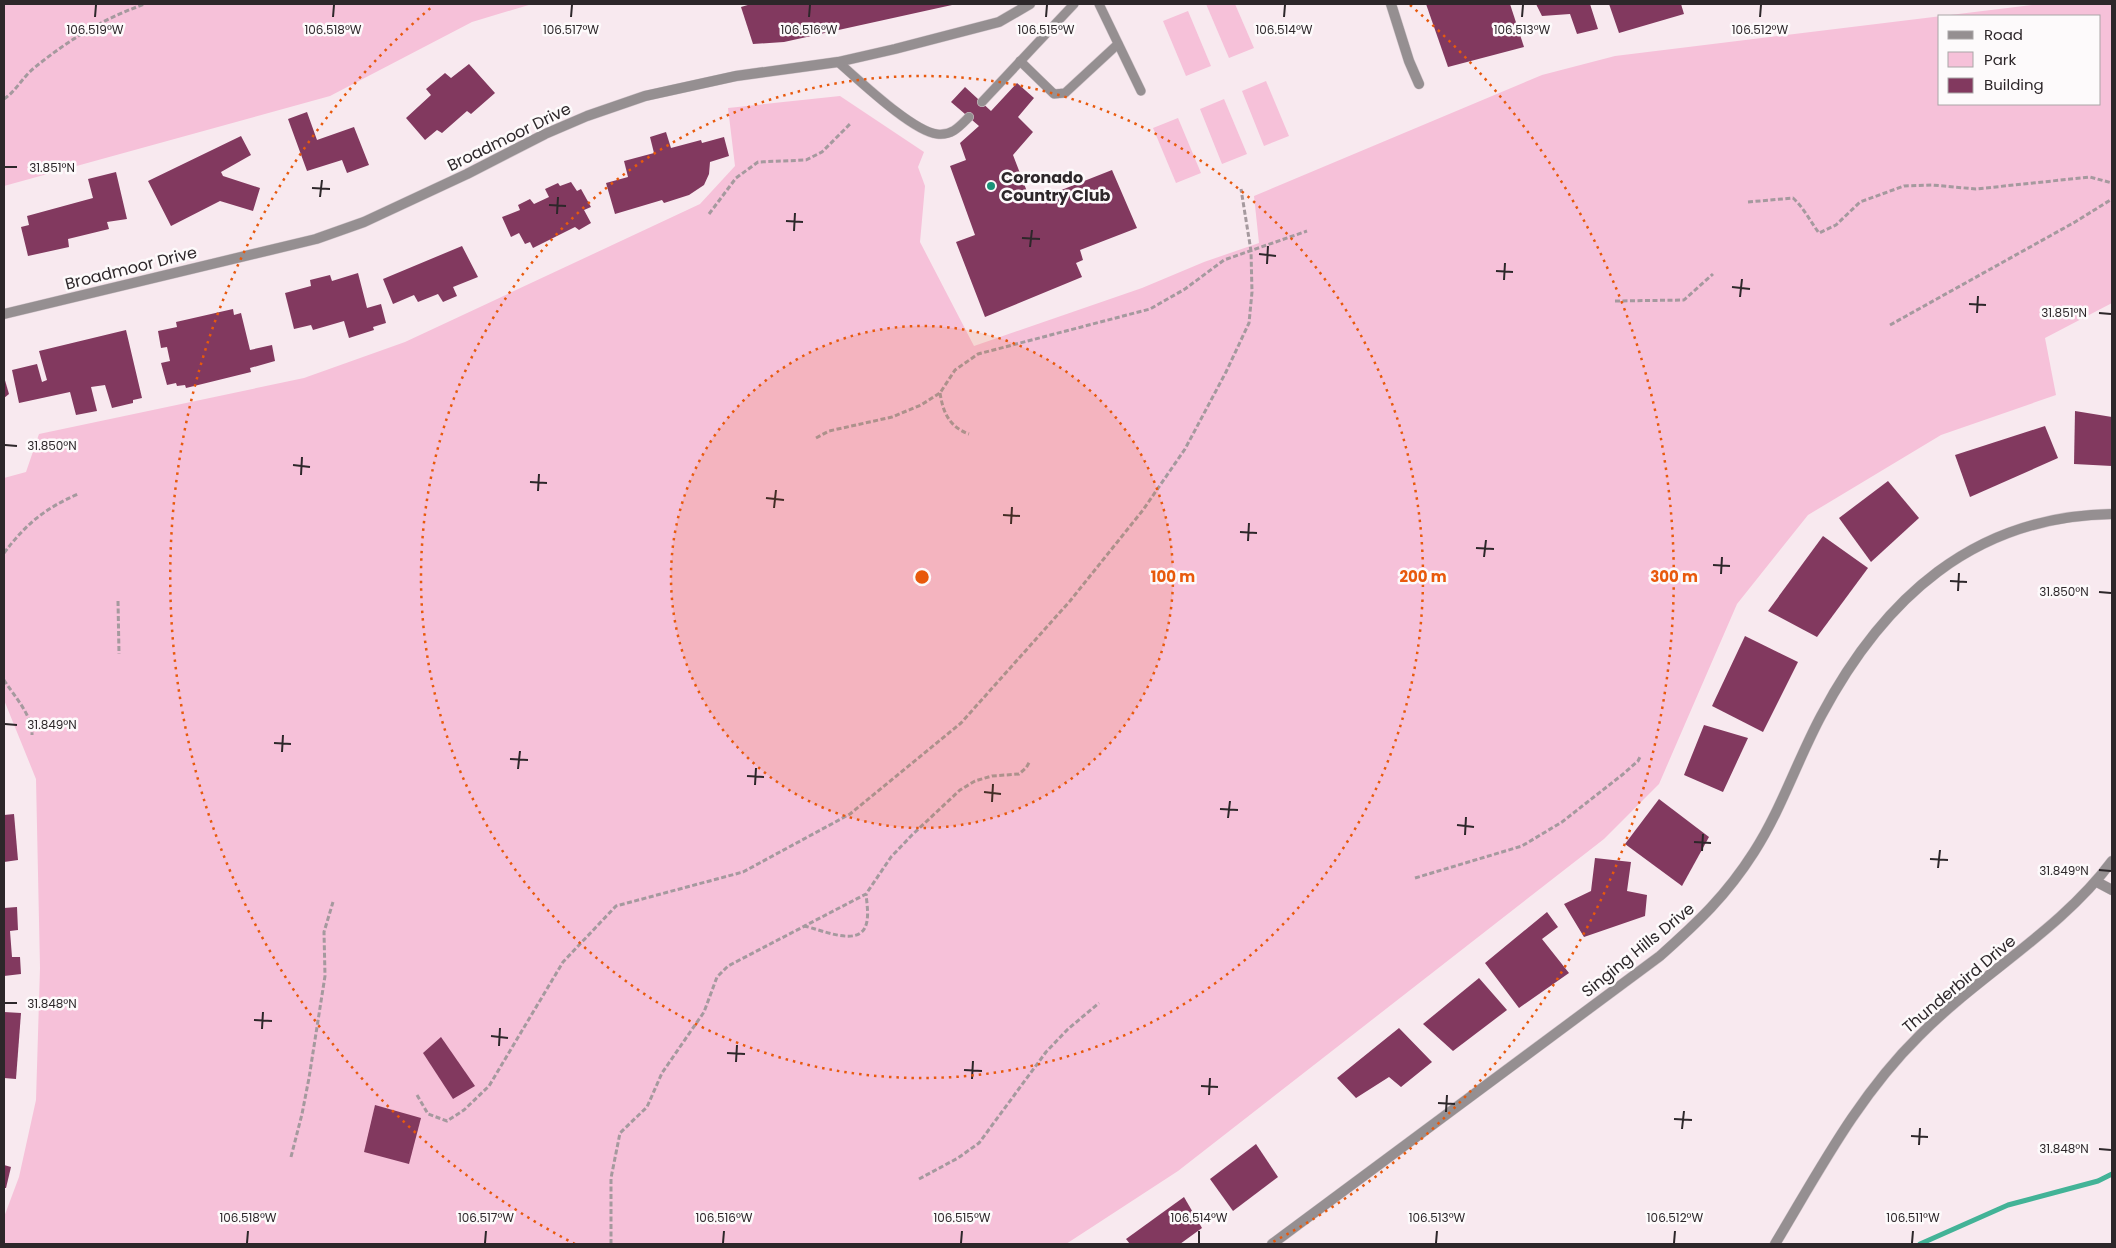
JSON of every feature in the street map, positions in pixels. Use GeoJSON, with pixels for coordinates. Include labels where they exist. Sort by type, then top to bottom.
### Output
{"type":"FeatureCollection","features":[{"type":"Feature","properties":{"kind":"street","name":"Broadmoor Drive"},"geometry":{"type":"LineString","coordinates":[[4,314],[316,238],[372,218],[588,116],[645,96],[736,76],[838,62],[999,22],[1030,4]]}},
{"type":"Feature","properties":{"kind":"street"},"geometry":{"type":"LineString","coordinates":[[1391,4],[1409,61],[1419,84]]}},
{"type":"Feature","properties":{"kind":"street","name":"Singing Hills Drive"},"geometry":{"type":"LineString","coordinates":[[1272,1244],[1660,956],[1717,904],[1749,860],[1768,829],[1820,718],[1846,672],[1868,640],[1893,612],[1930,577],[1973,548],[2021,527],[2061,518],[2112,514]]}},
{"type":"Feature","properties":{"kind":"street","name":"Thunderbird Drive"},"geometry":{"type":"LineString","coordinates":[[1775,1244],[1839,1135],[1891,1063],[1963,996],[2031,942],[2097,882],[2112,861]]}},
{"type":"Feature","properties":{"kind":"street"},"geometry":{"type":"LineString","coordinates":[[2097,882],[2112,890]]}},
{"type":"Feature","properties":{"kind":"lane"},"geometry":{"type":"LineString","coordinates":[[982,102],[1074,4]]}},
{"type":"Feature","properties":{"kind":"lane"},"geometry":{"type":"LineString","coordinates":[[1099,4],[1140,91]]}},
{"type":"Feature","properties":{"kind":"lane"},"geometry":{"type":"LineString","coordinates":[[1020,61],[1054,94],[1065,93],[1118,44]]}},
{"type":"Feature","properties":{"kind":"lane"},"geometry":{"type":"LineString","coordinates":[[838,62],[889,106],[920,128],[937,134],[954,132],[969,117]]}},
{"type":"Feature","properties":{"kind":"path"},"geometry":{"type":"LineString","coordinates":[[4,99],[13,93],[33,69],[83,33],[110,17],[145,4]]}},
{"type":"Feature","properties":{"kind":"path"},"geometry":{"type":"LineString","coordinates":[[709,214],[736,178],[758,162],[806,160],[822,152],[850,124]]}},
{"type":"Feature","properties":{"kind":"path"},"geometry":{"type":"LineString","coordinates":[[1748,202],[1793,198],[1802,207],[1819,233],[1836,225],[1860,202],[1904,186],[1932,185],[1976,188],[2090,177],[2112,183]]}},
{"type":"Feature","properties":{"kind":"path"},"geometry":{"type":"LineString","coordinates":[[417,1095],[428,1114],[447,1122],[464,1110],[489,1086],[564,962],[616,906],[743,872],[850,814],[961,723],[1070,601],[1143,510],[1185,449],[1226,372],[1249,323],[1252,292],[1251,251],[1241,190]]}},
{"type":"Feature","properties":{"kind":"path"},"geometry":{"type":"LineString","coordinates":[[1890,325],[2104,206],[2112,199]]}},
{"type":"Feature","properties":{"kind":"path"},"geometry":{"type":"LineString","coordinates":[[816,438],[829,431],[892,417],[921,405],[940,393],[955,370],[978,354],[1150,309],[1186,289],[1224,260],[1307,231]]}},
{"type":"Feature","properties":{"kind":"path"},"geometry":{"type":"LineString","coordinates":[[1615,301],[1684,300],[1712,274]]}},
{"type":"Feature","properties":{"kind":"path"},"geometry":{"type":"LineString","coordinates":[[940,393],[942,410],[962,432],[969,434]]}},
{"type":"Feature","properties":{"kind":"path"},"geometry":{"type":"LineString","coordinates":[[4,553],[28,524],[43,511],[78,494]]}},
{"type":"Feature","properties":{"kind":"path"},"geometry":{"type":"LineString","coordinates":[[118,601],[119,654]]}},
{"type":"Feature","properties":{"kind":"path"},"geometry":{"type":"LineString","coordinates":[[4,680],[27,716],[32,727],[32,735]]}},
{"type":"Feature","properties":{"kind":"path"},"geometry":{"type":"LineString","coordinates":[[1415,878],[1522,846],[1562,822],[1638,761],[1641,756]]}},
{"type":"Feature","properties":{"kind":"path"},"geometry":{"type":"LineString","coordinates":[[611,1244],[611,1178],[620,1133],[647,1107],[662,1073],[704,1012],[717,976],[728,966],[803,925],[866,894],[891,857],[960,790],[975,781],[992,776],[1019,774],[1030,761]]}},
{"type":"Feature","properties":{"kind":"path"},"geometry":{"type":"LineString","coordinates":[[803,925],[852,938],[860,934],[866,926],[866,894]]}},
{"type":"Feature","properties":{"kind":"path"},"geometry":{"type":"LineString","coordinates":[[291,1157],[309,1078],[325,976],[324,932],[333,902]]}},
{"type":"Feature","properties":{"kind":"path"},"geometry":{"type":"LineString","coordinates":[[919,1179],[958,1158],[980,1143],[1046,1052],[1099,1003]]}},
{"type":"Feature","properties":{"kind":"green space"},"geometry":{"type":"Polygon","coordinates":[[[4,4],[532,4],[472,22],[330,96],[4,186],[4,4]]]}},
{"type":"Feature","properties":{"kind":"green space"},"geometry":{"type":"Polygon","coordinates":[[[1206,4],[1235,4],[1254,48],[1229,58],[1206,4]]]}},
{"type":"Feature","properties":{"kind":"green space"},"geometry":{"type":"Polygon","coordinates":[[[2041,4],[2112,4],[2112,303],[2045,338],[2056,395],[1941,435],[1808,515],[1737,604],[1659,784],[1604,839],[1178,1171],[1066,1244],[4,1244],[4,1217],[19,1177],[36,1100],[40,968],[36,779],[4,700],[4,478],[26,472],[39,434],[304,378],[405,342],[700,204],[735,166],[728,108],[840,96],[924,152],[918,167],[925,186],[920,242],[974,346],[1142,288],[1204,262],[1259,243],[1254,196],[1542,75],[1615,56],[1938,16],[1938,105],[2101,105],[2101,15],[1951,15],[2041,4]]]}},
{"type":"Feature","properties":{"kind":"green space"},"geometry":{"type":"Polygon","coordinates":[[[1188,11],[1211,66],[1186,76],[1163,21],[1188,11]]]}},
{"type":"Feature","properties":{"kind":"green space"},"geometry":{"type":"Polygon","coordinates":[[[1266,81],[1289,136],[1264,146],[1242,91],[1266,81]]]}},
{"type":"Feature","properties":{"kind":"green space"},"geometry":{"type":"Polygon","coordinates":[[[1224,99],[1247,154],[1222,164],[1200,109],[1224,99]]]}},
{"type":"Feature","properties":{"kind":"green space"},"geometry":{"type":"Polygon","coordinates":[[[1178,118],[1201,173],[1176,183],[1153,128],[1178,118]]]}},
{"type":"Feature","properties":{"kind":"building"},"geometry":{"type":"Polygon","coordinates":[[[751,4],[952,5],[784,42],[753,44],[741,7],[751,4]]]}},
{"type":"Feature","properties":{"kind":"building"},"geometry":{"type":"Polygon","coordinates":[[[1426,4],[1510,4],[1524,47],[1448,67],[1426,4]]]}},
{"type":"Feature","properties":{"kind":"building"},"geometry":{"type":"Polygon","coordinates":[[[1536,4],[1590,4],[1598,29],[1577,34],[1570,14],[1542,16],[1536,4]]]}},
{"type":"Feature","properties":{"kind":"building"},"geometry":{"type":"Polygon","coordinates":[[[1609,4],[1681,4],[1684,14],[1619,33],[1609,4]]]}},
{"type":"Feature","properties":{"kind":"building"},"geometry":{"type":"Polygon","coordinates":[[[469,64],[495,93],[471,114],[467,111],[442,133],[437,130],[425,140],[406,118],[431,95],[426,89],[445,73],[451,78],[469,64]]]}},
{"type":"Feature","properties":{"kind":"building","name":"Coronado Country Club"},"geometry":{"type":"Polygon","coordinates":[[[1017,83],[1034,98],[1018,117],[1033,132],[1013,155],[1031,202],[1112,170],[1137,228],[1080,250],[1083,260],[1076,263],[1082,277],[985,317],[956,242],[975,235],[950,166],[966,160],[960,143],[979,126],[951,102],[965,87],[991,111],[1017,83]]]}},
{"type":"Feature","properties":{"kind":"building"},"geometry":{"type":"Polygon","coordinates":[[[307,112],[317,140],[354,127],[369,165],[347,173],[342,160],[307,171],[288,119],[307,112]]]}},
{"type":"Feature","properties":{"kind":"building"},"geometry":{"type":"Polygon","coordinates":[[[666,132],[671,148],[701,140],[702,143],[724,137],[729,156],[710,162],[709,174],[704,185],[689,195],[664,203],[662,200],[615,214],[606,183],[628,177],[624,161],[654,153],[650,137],[666,132]]]}},
{"type":"Feature","properties":{"kind":"building"},"geometry":{"type":"Polygon","coordinates":[[[241,136],[251,155],[221,172],[223,176],[260,188],[253,211],[220,201],[171,226],[148,181],[241,136]]]}},
{"type":"Feature","properties":{"kind":"building"},"geometry":{"type":"Polygon","coordinates":[[[116,172],[127,219],[107,222],[109,229],[68,239],[69,247],[28,256],[21,227],[29,225],[27,216],[93,198],[88,179],[116,172]]]}},
{"type":"Feature","properties":{"kind":"building"},"geometry":{"type":"Polygon","coordinates":[[[571,182],[577,191],[581,189],[591,207],[584,210],[591,223],[579,230],[575,227],[533,248],[530,242],[525,244],[519,233],[511,237],[502,217],[520,210],[518,205],[530,199],[534,204],[549,197],[545,189],[558,183],[560,186],[571,182]]]}},
{"type":"Feature","properties":{"kind":"building"},"geometry":{"type":"Polygon","coordinates":[[[462,246],[478,277],[453,287],[457,296],[443,302],[438,294],[418,302],[414,295],[393,304],[383,279],[462,246]]]}},
{"type":"Feature","properties":{"kind":"building"},"geometry":{"type":"Polygon","coordinates":[[[358,273],[367,308],[381,304],[386,323],[373,327],[374,330],[349,338],[344,321],[313,330],[311,325],[294,329],[285,293],[311,286],[310,280],[330,275],[332,281],[358,273]]]}},
{"type":"Feature","properties":{"kind":"building"},"geometry":{"type":"Polygon","coordinates":[[[233,309],[234,315],[241,313],[250,350],[272,345],[275,361],[250,368],[251,372],[186,388],[185,385],[177,386],[176,383],[167,385],[161,363],[170,361],[167,347],[161,348],[158,331],[177,327],[176,322],[233,309]]]}},
{"type":"Feature","properties":{"kind":"building"},"geometry":{"type":"Polygon","coordinates":[[[126,330],[142,398],[133,400],[133,403],[112,408],[105,385],[91,387],[97,411],[76,415],[70,392],[19,403],[12,370],[37,364],[42,382],[47,380],[39,351],[126,330]]]}},
{"type":"Feature","properties":{"kind":"building"},"geometry":{"type":"Polygon","coordinates":[[[4,377],[9,394],[4,398],[4,377]]]}},
{"type":"Feature","properties":{"kind":"building"},"geometry":{"type":"Polygon","coordinates":[[[2075,411],[2112,417],[2112,466],[2074,464],[2075,411]]]}},
{"type":"Feature","properties":{"kind":"building"},"geometry":{"type":"Polygon","coordinates":[[[2045,426],[2058,458],[1970,497],[1955,455],[2045,426]]]}},
{"type":"Feature","properties":{"kind":"building"},"geometry":{"type":"Polygon","coordinates":[[[1888,481],[1919,518],[1871,562],[1839,518],[1888,481]]]}},
{"type":"Feature","properties":{"kind":"building"},"geometry":{"type":"Polygon","coordinates":[[[1823,536],[1868,568],[1817,637],[1768,611],[1823,536]]]}},
{"type":"Feature","properties":{"kind":"building"},"geometry":{"type":"Polygon","coordinates":[[[1745,636],[1798,662],[1763,732],[1712,706],[1745,636]]]}},
{"type":"Feature","properties":{"kind":"building"},"geometry":{"type":"Polygon","coordinates":[[[1704,725],[1748,738],[1723,792],[1684,775],[1704,725]]]}},
{"type":"Feature","properties":{"kind":"building"},"geometry":{"type":"Polygon","coordinates":[[[1659,799],[1709,837],[1682,886],[1625,844],[1659,799]]]}},
{"type":"Feature","properties":{"kind":"building"},"geometry":{"type":"Polygon","coordinates":[[[14,814],[18,860],[4,862],[4,815],[14,814]]]}},
{"type":"Feature","properties":{"kind":"building"},"geometry":{"type":"Polygon","coordinates":[[[1595,858],[1631,862],[1627,891],[1647,895],[1645,916],[1584,937],[1564,904],[1591,891],[1595,858]]]}},
{"type":"Feature","properties":{"kind":"building"},"geometry":{"type":"Polygon","coordinates":[[[17,907],[18,930],[10,931],[12,957],[20,957],[21,974],[4,976],[4,908],[17,907]]]}},
{"type":"Feature","properties":{"kind":"building"},"geometry":{"type":"Polygon","coordinates":[[[1547,912],[1558,927],[1542,939],[1569,973],[1519,1008],[1485,963],[1547,912]]]}},
{"type":"Feature","properties":{"kind":"building"},"geometry":{"type":"Polygon","coordinates":[[[1479,978],[1507,1010],[1453,1051],[1423,1024],[1479,978]]]}},
{"type":"Feature","properties":{"kind":"building"},"geometry":{"type":"Polygon","coordinates":[[[4,1012],[21,1013],[16,1079],[4,1078],[4,1012]]]}},
{"type":"Feature","properties":{"kind":"building"},"geometry":{"type":"Polygon","coordinates":[[[1399,1028],[1432,1062],[1401,1087],[1389,1077],[1356,1098],[1337,1078],[1399,1028]]]}},
{"type":"Feature","properties":{"kind":"building"},"geometry":{"type":"Polygon","coordinates":[[[441,1037],[475,1086],[453,1099],[423,1053],[441,1037]]]}},
{"type":"Feature","properties":{"kind":"building"},"geometry":{"type":"Polygon","coordinates":[[[375,1105],[421,1118],[409,1164],[364,1152],[375,1105]]]}},
{"type":"Feature","properties":{"kind":"building"},"geometry":{"type":"Polygon","coordinates":[[[1256,1144],[1278,1177],[1233,1211],[1210,1179],[1256,1144]]]}},
{"type":"Feature","properties":{"kind":"building"},"geometry":{"type":"Polygon","coordinates":[[[4,1165],[11,1167],[6,1188],[4,1188],[4,1165]]]}},
{"type":"Feature","properties":{"kind":"building"},"geometry":{"type":"Polygon","coordinates":[[[1184,1197],[1202,1228],[1180,1244],[1130,1244],[1126,1239],[1184,1197]]]}},
{"type":"Feature","properties":{"kind":"waterway"},"geometry":{"type":"LineString","coordinates":[[1920,1244],[2008,1205],[2098,1181],[2112,1174]]}},
{"type":"Feature","properties":{"kind":"place","name":"Coronado Country Club"},"geometry":{"type":"Point","coordinates":[991,186]}}]}
